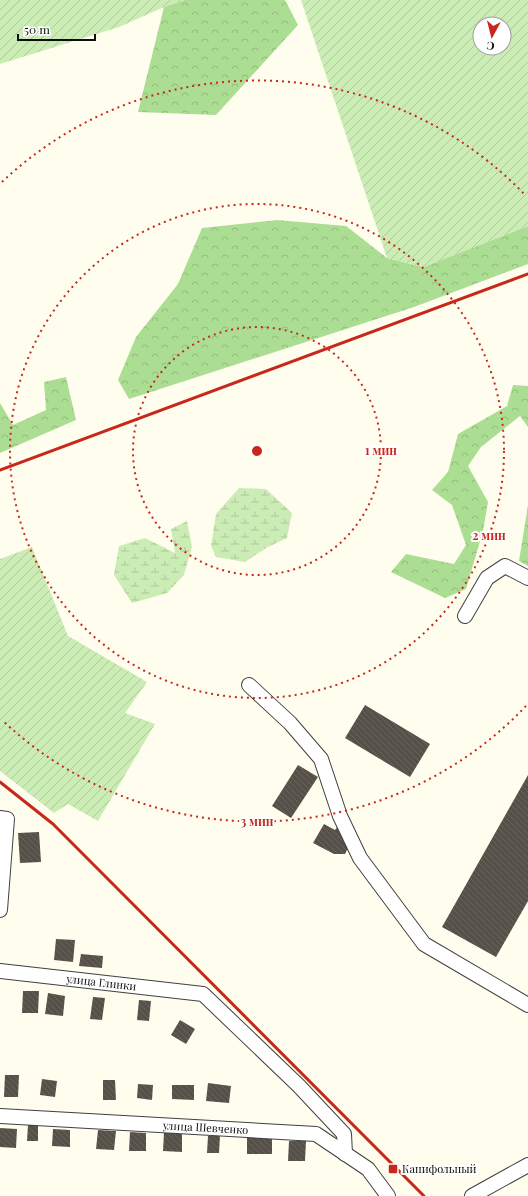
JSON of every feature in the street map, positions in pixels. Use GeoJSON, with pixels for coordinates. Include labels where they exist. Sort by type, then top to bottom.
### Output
{"type":"FeatureCollection","features":[{"type":"Feature","properties":{"kind":"street"},"geometry":{"type":"LineString","coordinates":[[465,616],[487,578],[505,566],[528,578]]}},
{"type":"Feature","properties":{"kind":"street"},"geometry":{"type":"LineString","coordinates":[[249,685],[290,723],[321,759],[340,816],[360,858],[424,944],[528,1005]]}},
{"type":"Feature","properties":{"kind":"street"},"geometry":{"type":"LineString","coordinates":[[0,910],[3,819]]}},
{"type":"Feature","properties":{"kind":"street","name":"улица Глинки"},"geometry":{"type":"LineString","coordinates":[[0,970],[203,994],[299,1086],[344,1134],[345,1154]]}},
{"type":"Feature","properties":{"kind":"street","name":"улица Шевченко"},"geometry":{"type":"LineString","coordinates":[[0,1116],[316,1134],[368,1169],[388,1196]]}},
{"type":"Feature","properties":{"kind":"street"},"geometry":{"type":"LineString","coordinates":[[472,1196],[528,1165]]}},
{"type":"Feature","properties":{"kind":"green space"},"geometry":{"type":"Polygon","coordinates":[[[0,0],[184,0],[164,7],[119,27],[0,64],[0,0]]]}},
{"type":"Feature","properties":{"kind":"green space"},"geometry":{"type":"Polygon","coordinates":[[[184,0],[285,0],[298,25],[216,115],[138,112],[164,7],[184,0]]]}},
{"type":"Feature","properties":{"kind":"green space"},"geometry":{"type":"Polygon","coordinates":[[[301,0],[528,0],[528,226],[424,267],[387,258],[301,0]]]}},
{"type":"Feature","properties":{"kind":"green space"},"geometry":{"type":"Polygon","coordinates":[[[277,220],[346,226],[387,258],[423,267],[528,226],[528,264],[414,307],[129,399],[118,380],[136,337],[178,284],[202,228],[277,220]]]}},
{"type":"Feature","properties":{"kind":"green space"},"geometry":{"type":"Polygon","coordinates":[[[66,377],[76,420],[0,453],[0,403],[13,425],[46,410],[44,382],[66,377]]]}},
{"type":"Feature","properties":{"kind":"green space"},"geometry":{"type":"Polygon","coordinates":[[[513,385],[528,386],[528,427],[520,416],[481,447],[468,466],[488,502],[483,531],[466,589],[445,598],[391,572],[406,554],[454,564],[466,545],[452,505],[432,490],[448,472],[458,434],[507,406],[513,385]]]}},
{"type":"Feature","properties":{"kind":"green space"},"geometry":{"type":"Polygon","coordinates":[[[239,488],[266,489],[292,513],[287,538],[266,548],[245,562],[216,557],[211,546],[216,514],[239,488]]]}},
{"type":"Feature","properties":{"kind":"green space"},"geometry":{"type":"Polygon","coordinates":[[[528,505],[528,566],[519,561],[528,505]]]}},
{"type":"Feature","properties":{"kind":"green space"},"geometry":{"type":"Polygon","coordinates":[[[187,521],[192,547],[184,575],[167,593],[132,603],[114,575],[119,546],[145,538],[175,553],[171,529],[187,521]]]}},
{"type":"Feature","properties":{"kind":"green space"},"geometry":{"type":"Polygon","coordinates":[[[32,547],[68,636],[147,682],[125,713],[155,724],[98,821],[68,804],[54,813],[0,771],[0,559],[32,547]]]}},
{"type":"Feature","properties":{"kind":"building"},"geometry":{"type":"Polygon","coordinates":[[[365,705],[430,744],[410,777],[345,738],[365,705]]]}},
{"type":"Feature","properties":{"kind":"building"},"geometry":{"type":"Polygon","coordinates":[[[298,765],[318,777],[291,818],[272,806],[298,765]]]}},
{"type":"Feature","properties":{"kind":"building"},"geometry":{"type":"Polygon","coordinates":[[[528,775],[528,901],[496,957],[442,927],[528,775]]]}},
{"type":"Feature","properties":{"kind":"building"},"geometry":{"type":"Polygon","coordinates":[[[340,823],[351,842],[345,854],[334,854],[313,843],[324,824],[335,830],[340,823]]]}},
{"type":"Feature","properties":{"kind":"building"},"geometry":{"type":"Polygon","coordinates":[[[39,832],[41,862],[20,863],[18,833],[39,832]]]}},
{"type":"Feature","properties":{"kind":"building"},"geometry":{"type":"Polygon","coordinates":[[[56,939],[75,940],[73,962],[54,960],[56,939]]]}},
{"type":"Feature","properties":{"kind":"building"},"geometry":{"type":"Polygon","coordinates":[[[81,954],[103,956],[102,968],[79,966],[81,954]]]}},
{"type":"Feature","properties":{"kind":"building"},"geometry":{"type":"Polygon","coordinates":[[[23,991],[39,991],[38,1013],[22,1013],[23,991]]]}},
{"type":"Feature","properties":{"kind":"building"},"geometry":{"type":"Polygon","coordinates":[[[48,993],[65,996],[63,1016],[45,1014],[48,993]]]}},
{"type":"Feature","properties":{"kind":"building"},"geometry":{"type":"Polygon","coordinates":[[[93,997],[105,998],[102,1020],[90,1019],[93,997]]]}},
{"type":"Feature","properties":{"kind":"building"},"geometry":{"type":"Polygon","coordinates":[[[139,1000],[151,1001],[149,1021],[137,1020],[139,1000]]]}},
{"type":"Feature","properties":{"kind":"building"},"geometry":{"type":"Polygon","coordinates":[[[180,1020],[195,1029],[186,1044],[171,1035],[180,1020]]]}},
{"type":"Feature","properties":{"kind":"building"},"geometry":{"type":"Polygon","coordinates":[[[5,1075],[19,1075],[18,1097],[4,1097],[5,1075]]]}},
{"type":"Feature","properties":{"kind":"building"},"geometry":{"type":"Polygon","coordinates":[[[42,1079],[57,1081],[55,1097],[40,1095],[42,1079]]]}},
{"type":"Feature","properties":{"kind":"building"},"geometry":{"type":"Polygon","coordinates":[[[103,1080],[115,1080],[116,1100],[103,1100],[103,1080]]]}},
{"type":"Feature","properties":{"kind":"building"},"geometry":{"type":"Polygon","coordinates":[[[208,1083],[231,1086],[229,1103],[206,1101],[208,1083]]]}},
{"type":"Feature","properties":{"kind":"building"},"geometry":{"type":"Polygon","coordinates":[[[138,1084],[153,1085],[152,1100],[137,1098],[138,1084]]]}},
{"type":"Feature","properties":{"kind":"building"},"geometry":{"type":"Polygon","coordinates":[[[172,1085],[194,1085],[194,1100],[172,1099],[172,1085]]]}},
{"type":"Feature","properties":{"kind":"building"},"geometry":{"type":"Polygon","coordinates":[[[28,1125],[38,1125],[38,1141],[27,1141],[28,1125]]]}},
{"type":"Feature","properties":{"kind":"building"},"geometry":{"type":"Polygon","coordinates":[[[0,1128],[17,1129],[16,1148],[0,1147],[0,1128]]]}},
{"type":"Feature","properties":{"kind":"building"},"geometry":{"type":"Polygon","coordinates":[[[53,1129],[70,1130],[70,1147],[52,1146],[53,1129]]]}},
{"type":"Feature","properties":{"kind":"building"},"geometry":{"type":"Polygon","coordinates":[[[98,1130],[116,1131],[114,1150],[96,1149],[98,1130]]]}},
{"type":"Feature","properties":{"kind":"building"},"geometry":{"type":"Polygon","coordinates":[[[130,1132],[146,1133],[146,1151],[129,1151],[130,1132]]]}},
{"type":"Feature","properties":{"kind":"building"},"geometry":{"type":"Polygon","coordinates":[[[164,1132],[182,1133],[182,1152],[163,1151],[164,1132]]]}},
{"type":"Feature","properties":{"kind":"building"},"geometry":{"type":"Polygon","coordinates":[[[208,1136],[220,1136],[219,1153],[207,1153],[208,1136]]]}},
{"type":"Feature","properties":{"kind":"building"},"geometry":{"type":"Polygon","coordinates":[[[247,1138],[272,1138],[272,1154],[247,1154],[247,1138]]]}},
{"type":"Feature","properties":{"kind":"building"},"geometry":{"type":"Polygon","coordinates":[[[289,1141],[306,1141],[305,1161],[288,1161],[289,1141]]]}},
{"type":"Feature","properties":{"kind":"railway"},"geometry":{"type":"LineString","coordinates":[[0,470],[528,274]]}},
{"type":"Feature","properties":{"kind":"railway"},"geometry":{"type":"LineString","coordinates":[[0,782],[53,824],[424,1196]]}},
{"type":"Feature","properties":{"kind":"place","name":"Канифольный"},"geometry":{"type":"Point","coordinates":[393,1169]}}]}
